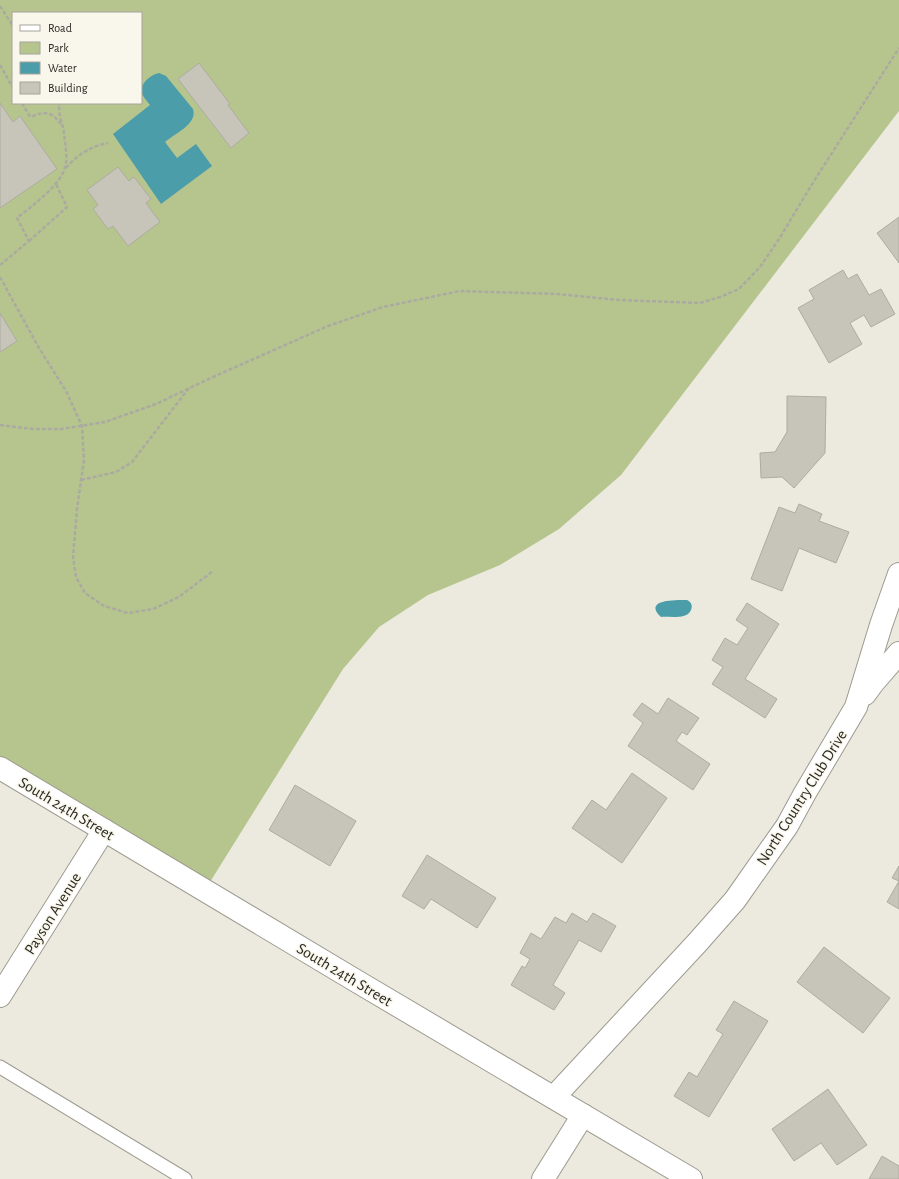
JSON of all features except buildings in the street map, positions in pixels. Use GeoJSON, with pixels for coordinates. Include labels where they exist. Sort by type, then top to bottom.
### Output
{"type":"FeatureCollection","features":[{"type":"Feature","properties":{"kind":"street","name":"North Country Club Drive"},"geometry":{"type":"LineString","coordinates":[[554,1097],[697,943],[734,900],[787,826],[856,707],[899,574]]}},
{"type":"Feature","properties":{"kind":"street"},"geometry":{"type":"LineString","coordinates":[[856,707],[873,683],[899,653]]}},
{"type":"Feature","properties":{"kind":"street","name":"South 24th Street"},"geometry":{"type":"LineString","coordinates":[[0,768],[691,1179]]}},
{"type":"Feature","properties":{"kind":"street","name":"Payson Avenue"},"geometry":{"type":"LineString","coordinates":[[0,996],[104,830]]}},
{"type":"Feature","properties":{"kind":"street"},"geometry":{"type":"LineString","coordinates":[[543,1179],[584,1115]]}},
{"type":"Feature","properties":{"kind":"lane"},"geometry":{"type":"LineString","coordinates":[[0,1067],[185,1179]]}},
{"type":"Feature","properties":{"kind":"path"},"geometry":{"type":"LineString","coordinates":[[0,6],[12,24]]}},
{"type":"Feature","properties":{"kind":"path"},"geometry":{"type":"LineString","coordinates":[[0,425],[33,429],[61,429],[105,422],[156,404],[328,326],[384,307],[460,291],[557,294],[619,300],[700,303],[720,297],[739,289],[760,266],[779,239],[814,181],[899,48]]}},
{"type":"Feature","properties":{"kind":"path"},"geometry":{"type":"LineString","coordinates":[[0,66],[12,86]]}},
{"type":"Feature","properties":{"kind":"path"},"geometry":{"type":"LineString","coordinates":[[23,104],[30,117],[50,113],[63,128]]}},
{"type":"Feature","properties":{"kind":"path"},"geometry":{"type":"LineString","coordinates":[[29,240],[17,218],[56,184],[65,170],[66,159],[63,128],[59,110],[60,104]]}},
{"type":"Feature","properties":{"kind":"path"},"geometry":{"type":"LineString","coordinates":[[65,170],[84,152],[100,144],[108,143]]}},
{"type":"Feature","properties":{"kind":"path"},"geometry":{"type":"LineString","coordinates":[[0,265],[67,207],[56,184]]}},
{"type":"Feature","properties":{"kind":"path"},"geometry":{"type":"LineString","coordinates":[[0,277],[39,348],[66,391],[82,426],[84,460],[77,509],[73,557],[76,577],[85,593],[104,606],[128,613],[153,609],[179,597],[213,571]]}},
{"type":"Feature","properties":{"kind":"path"},"geometry":{"type":"LineString","coordinates":[[82,480],[116,472],[132,462],[190,388]]}},
{"type":"Feature","properties":{"kind":"green space"},"geometry":{"type":"Polygon","coordinates":[[[0,0],[899,0],[899,111],[621,475],[559,529],[500,565],[428,595],[379,627],[343,669],[205,890],[0,768],[0,0]]]}},
{"type":"Feature","properties":{"kind":"water"},"geometry":{"type":"Polygon","coordinates":[[[159,73],[166,76],[193,109],[194,114],[189,124],[165,142],[177,158],[196,144],[212,166],[161,204],[113,134],[150,105],[142,94],[142,87],[146,80],[159,73]]]}},
{"type":"Feature","properties":{"kind":"water"},"geometry":{"type":"Polygon","coordinates":[[[687,600],[691,603],[692,607],[686,615],[678,617],[661,617],[656,611],[658,604],[663,602],[687,600]]]}}]}
